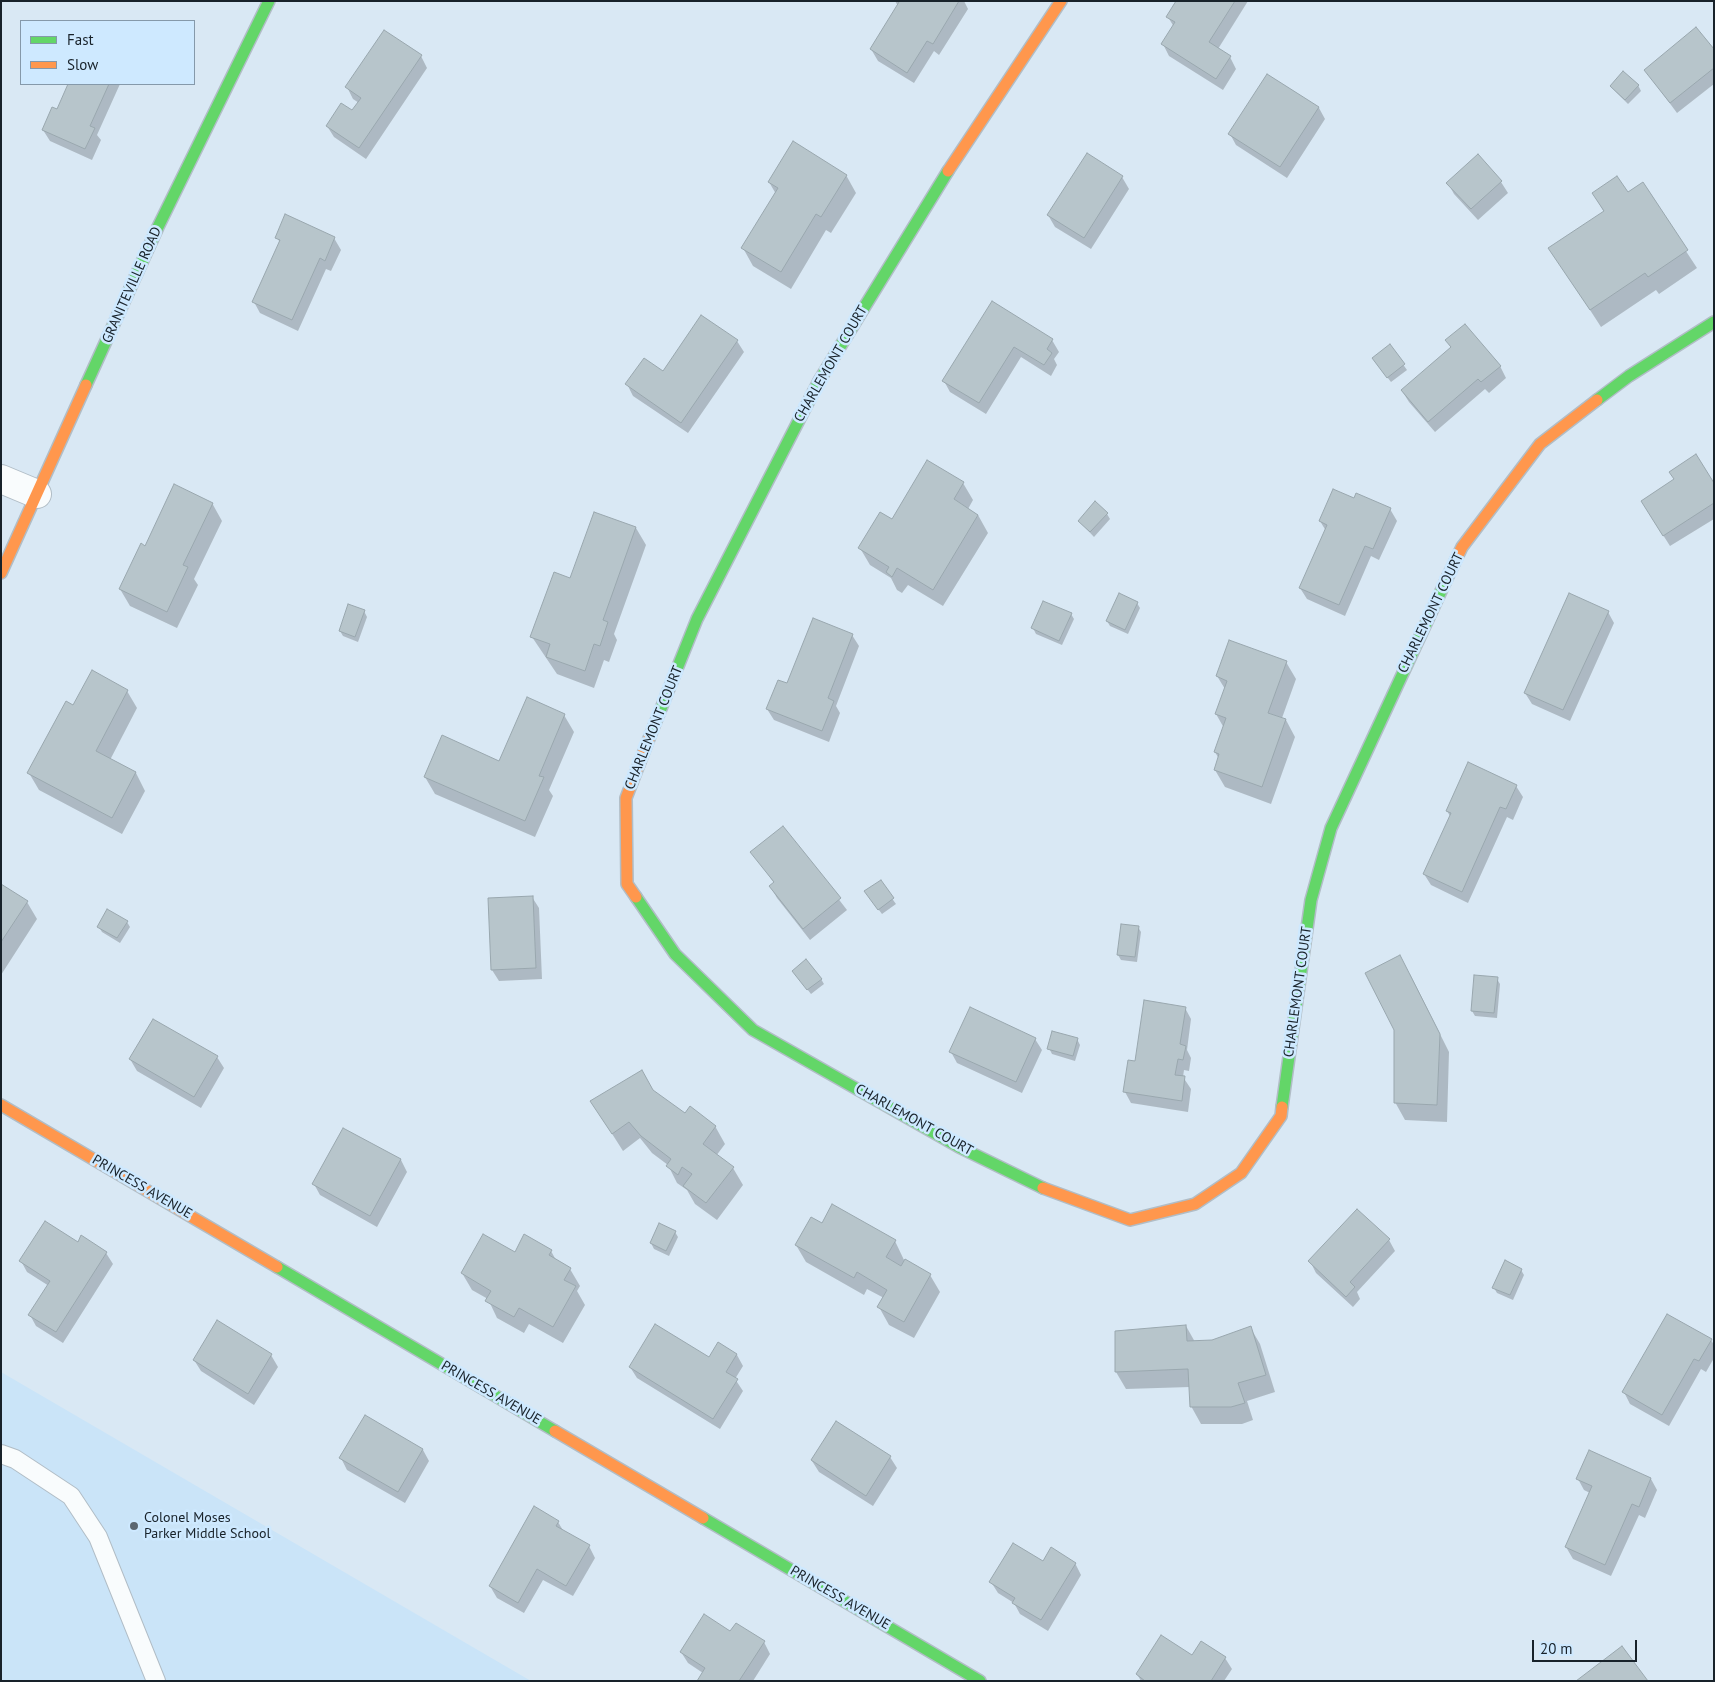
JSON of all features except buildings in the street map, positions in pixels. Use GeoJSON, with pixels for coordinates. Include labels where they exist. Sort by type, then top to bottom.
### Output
{"type":"FeatureCollection","features":[{"type":"Feature","properties":{"kind":"street","name":"GRANITEVILLE ROAD"},"geometry":{"type":"LineString","coordinates":[[1,573],[158,227],[269,1]]}},
{"type":"Feature","properties":{"kind":"street","name":"CHARLEMONT COURT"},"geometry":{"type":"LineString","coordinates":[[1061,1],[931,197],[819,381],[697,619],[626,798],[627,884],[675,954],[753,1030],[959,1147],[1052,1192],[1130,1220],[1195,1204],[1241,1173],[1281,1116],[1311,900],[1331,828],[1462,547],[1540,444],[1629,376],[1714,322]]}},
{"type":"Feature","properties":{"kind":"street"},"geometry":{"type":"LineString","coordinates":[[1,479],[37,494]]}},
{"type":"Feature","properties":{"kind":"street","name":"PRINCESS AVENUE"},"geometry":{"type":"LineString","coordinates":[[1,1104],[980,1681]]}},
{"type":"Feature","properties":{"kind":"lane"},"geometry":{"type":"LineString","coordinates":[[1,1454],[15,1460],[71,1496],[98,1537],[159,1680]]}},
{"type":"Feature","properties":{"kind":"shaded area","name":"Colonel Moses Parker Middle School"},"geometry":{"type":"Polygon","coordinates":[[[1,1372],[531,1681],[1,1681],[1,1372]]]}},
{"type":"Feature","properties":{"kind":"traffic: fast"},"geometry":{"type":"LineString","coordinates":[[86,385],[158,227],[269,1]]}},
{"type":"Feature","properties":{"kind":"traffic: fast"},"geometry":{"type":"LineString","coordinates":[[650,736],[697,619],[819,381],[948,171]]}},
{"type":"Feature","properties":{"kind":"traffic: fast"},"geometry":{"type":"LineString","coordinates":[[1597,400],[1629,376],[1714,322]]}},
{"type":"Feature","properties":{"kind":"traffic: fast"},"geometry":{"type":"LineString","coordinates":[[1282,1107],[1311,900],[1331,828],[1449,574]]}},
{"type":"Feature","properties":{"kind":"traffic: fast"},"geometry":{"type":"LineString","coordinates":[[636,897],[675,954],[753,1030],[959,1147],[1043,1188]]}},
{"type":"Feature","properties":{"kind":"traffic: fast"},"geometry":{"type":"LineString","coordinates":[[277,1267],[555,1431]]}},
{"type":"Feature","properties":{"kind":"traffic: fast"},"geometry":{"type":"LineString","coordinates":[[703,1518],[980,1681]]}},
{"type":"Feature","properties":{"kind":"traffic: slow"},"geometry":{"type":"LineString","coordinates":[[948,171],[1061,1]]}},
{"type":"Feature","properties":{"kind":"traffic: slow"},"geometry":{"type":"LineString","coordinates":[[1,573],[86,385]]}},
{"type":"Feature","properties":{"kind":"traffic: slow"},"geometry":{"type":"LineString","coordinates":[[1449,574],[1462,547],[1540,444],[1597,400]]}},
{"type":"Feature","properties":{"kind":"traffic: slow"},"geometry":{"type":"LineString","coordinates":[[636,897],[627,884],[626,798],[650,736]]}},
{"type":"Feature","properties":{"kind":"traffic: slow"},"geometry":{"type":"LineString","coordinates":[[1,1105],[277,1267]]}},
{"type":"Feature","properties":{"kind":"traffic: slow"},"geometry":{"type":"LineString","coordinates":[[1043,1188],[1130,1220],[1195,1204],[1241,1173],[1281,1116],[1282,1107]]}},
{"type":"Feature","properties":{"kind":"traffic: slow"},"geometry":{"type":"LineString","coordinates":[[555,1431],[703,1518]]}},
{"type":"Feature","properties":{"kind":"place","name":"Colonel Moses Parker Middle School"},"geometry":{"type":"Point","coordinates":[134,1526]}}]}
